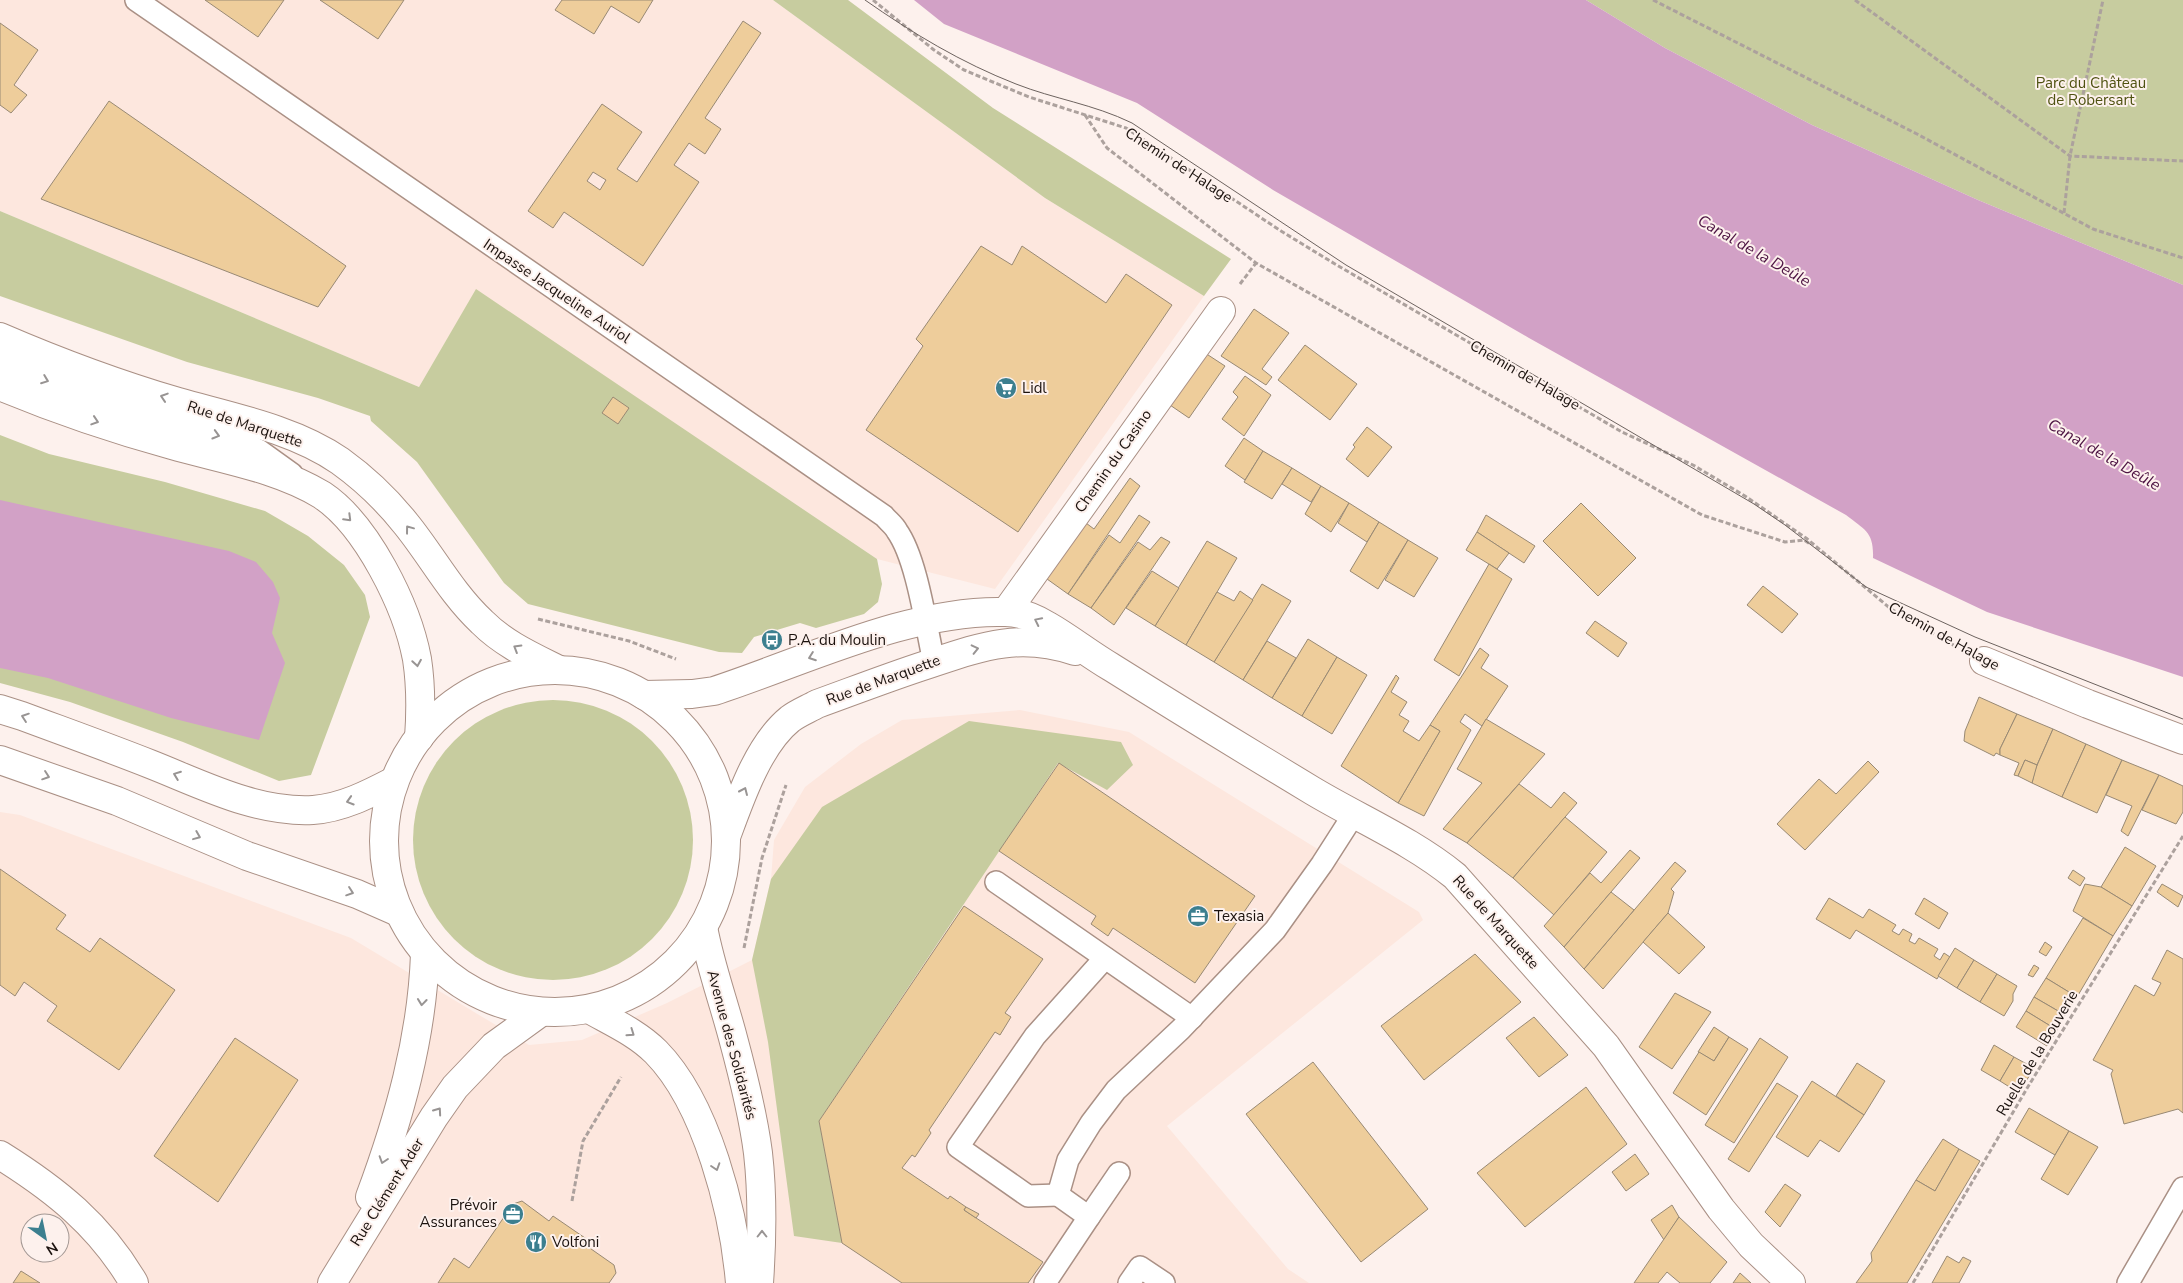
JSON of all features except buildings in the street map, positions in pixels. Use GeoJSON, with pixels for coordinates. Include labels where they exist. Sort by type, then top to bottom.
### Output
{"type":"FeatureCollection","features":[{"type":"Feature","properties":{"kind":"main road","name":"Chemin du Casino"},"geometry":{"type":"LineString","coordinates":[[1006,612],[1221,310]]}},
{"type":"Feature","properties":{"kind":"main road","name":"Rue de Marquette"},"geometry":{"type":"LineString","coordinates":[[0,337],[40,354],[133,387],[275,431],[318,449],[338,460],[362,478],[390,505],[406,524],[453,590],[482,623],[520,651],[560,670]]}},
{"type":"Feature","properties":{"kind":"main road"},"geometry":{"type":"LineString","coordinates":[[0,386],[147,438],[266,472],[310,489],[331,502],[354,523],[370,545],[398,600],[416,656],[421,698],[419,738]]}},
{"type":"Feature","properties":{"kind":"main road","name":"Rue de Marquette"},"geometry":{"type":"LineString","coordinates":[[644,695],[692,694],[714,691],[860,640],[925,621],[975,613],[1006,612],[1027,615],[1047,625],[1108,666],[1442,866],[1470,892],[1606,1046],[1726,1216],[1751,1245],[1791,1283]]}},
{"type":"Feature","properties":{"kind":"main road","name":"Rue de Marquette"},"geometry":{"type":"LineString","coordinates":[[726,837],[752,773],[769,743],[790,718],[817,704],[974,649],[1018,642],[1052,643],[1079,652],[1108,666]]}},
{"type":"Feature","properties":{"kind":"main road","name":"Chemin de Halage"},"geometry":{"type":"LineString","coordinates":[[1984,661],[2088,704],[2183,740]]}},
{"type":"Feature","properties":{"kind":"main road"},"geometry":{"type":"LineString","coordinates":[[560,670],[604,677],[644,695],[674,718],[699,748],[718,791],[722,806],[726,837],[721,884],[703,927],[682,956],[654,980],[623,998],[589,1009],[557,1013],[541,1012],[508,1006],[477,994],[449,976],[425,954],[398,912],[388,880],[383,847],[386,813],[394,781],[401,766],[419,738],[443,711],[458,700],[489,683],[524,673],[560,670]]}},
{"type":"Feature","properties":{"kind":"main road"},"geometry":{"type":"LineString","coordinates":[[0,709],[32,719],[244,800],[268,806],[314,810],[359,799],[394,781]]}},
{"type":"Feature","properties":{"kind":"main road"},"geometry":{"type":"LineString","coordinates":[[0,760],[117,801],[247,856],[357,894],[398,912]]}},
{"type":"Feature","properties":{"kind":"main road","name":"Avenue des Solidarités"},"geometry":{"type":"LineString","coordinates":[[703,927],[708,956],[747,1093],[758,1152],[762,1206],[759,1283]]}},
{"type":"Feature","properties":{"kind":"main road","name":"Rue Clément Ader"},"geometry":{"type":"LineString","coordinates":[[347,1256],[395,1125],[421,1010],[425,954]]}},
{"type":"Feature","properties":{"kind":"main road"},"geometry":{"type":"LineString","coordinates":[[589,1009],[626,1028],[654,1051],[677,1078],[693,1106],[708,1142],[724,1191],[740,1283]]}},
{"type":"Feature","properties":{"kind":"main road","name":"Rue Clément Ader"},"geometry":{"type":"LineString","coordinates":[[347,1256],[434,1117],[455,1087],[494,1046],[541,1012]]}},
{"type":"Feature","properties":{"kind":"main road"},"geometry":{"type":"LineString","coordinates":[[0,1155],[39,1179],[80,1214],[116,1253],[134,1283]]}},
{"type":"Feature","properties":{"kind":"main road"},"geometry":{"type":"LineString","coordinates":[[332,1283],[347,1256]]}},
{"type":"Feature","properties":{"kind":"lane","name":"Impasse Jacqueline Auriol"},"geometry":{"type":"LineString","coordinates":[[136,0],[884,516],[897,530],[905,543],[911,561],[934,662]]}},
{"type":"Feature","properties":{"kind":"lane"},"geometry":{"type":"LineString","coordinates":[[0,362],[106,402],[250,446],[271,459],[310,489]]}},
{"type":"Feature","properties":{"kind":"lane"},"geometry":{"type":"LineString","coordinates":[[1058,1195],[1068,1160],[1091,1123],[1116,1090],[1192,1018],[1275,930],[1322,864],[1354,814]]}},
{"type":"Feature","properties":{"kind":"lane"},"geometry":{"type":"LineString","coordinates":[[996,882],[1192,1018]]}},
{"type":"Feature","properties":{"kind":"lane"},"geometry":{"type":"LineString","coordinates":[[1089,1217],[1058,1195],[1028,1196],[958,1147],[1035,1036],[1105,958]]}},
{"type":"Feature","properties":{"kind":"lane"},"geometry":{"type":"LineString","coordinates":[[1045,1283],[1119,1173]]}},
{"type":"Feature","properties":{"kind":"lane"},"geometry":{"type":"LineString","coordinates":[[2128,1283],[2183,1188]]}},
{"type":"Feature","properties":{"kind":"lane"},"geometry":{"type":"LineString","coordinates":[[1129,1283],[1140,1267],[1164,1283]]}},
{"type":"Feature","properties":{"kind":"path","name":"Chemin de Halage"},"geometry":{"type":"LineString","coordinates":[[873,0],[934,50],[964,70],[1029,97],[1126,128],[1312,250],[1622,432],[1693,465],[1776,516],[1891,609],[1984,661]]}},
{"type":"Feature","properties":{"kind":"path"},"geometry":{"type":"LineString","coordinates":[[1654,0],[1917,134],[2093,229],[2183,258]]}},
{"type":"Feature","properties":{"kind":"path"},"geometry":{"type":"LineString","coordinates":[[1855,0],[2070,156],[2183,161]]}},
{"type":"Feature","properties":{"kind":"path"},"geometry":{"type":"LineString","coordinates":[[2064,213],[2070,156],[2103,0]]}},
{"type":"Feature","properties":{"kind":"path"},"geometry":{"type":"LineString","coordinates":[[1084,114],[1107,148],[1256,263],[1702,515],[1785,542],[1804,540],[1820,550]]}},
{"type":"Feature","properties":{"kind":"path","name":"Ruelle de la Bouverie"},"geometry":{"type":"LineString","coordinates":[[1912,1283],[2183,836]]}},
{"type":"Feature","properties":{"kind":"path"},"geometry":{"type":"LineString","coordinates":[[572,1202],[583,1141],[621,1077]]}},
{"type":"Feature","properties":{"kind":"shaded area"},"geometry":{"type":"Polygon","coordinates":[[[0,0],[773,0],[1045,198],[1204,296],[995,589],[877,559],[476,290],[419,387],[0,211],[0,0]]]}},
{"type":"Feature","properties":{"kind":"shaded area"},"geometry":{"type":"Polygon","coordinates":[[[1020,710],[1129,732],[1419,912],[1423,920],[1167,1126],[1288,1269],[1309,1283],[0,1283],[0,812],[20,815],[351,938],[529,1045],[582,1040],[667,1003],[752,960],[771,879],[774,840],[805,787],[861,744],[902,720],[1020,710]]]}},
{"type":"Feature","properties":{"kind":"green space"},"geometry":{"type":"Polygon","coordinates":[[[773,0],[848,0],[993,108],[1231,259],[1204,296],[1045,198],[773,0]]]}},
{"type":"Feature","properties":{"kind":"green space","name":"Parc du Château de Robersart"},"geometry":{"type":"Polygon","coordinates":[[[1586,0],[2183,0],[2183,285],[1978,200],[1812,125],[1665,48],[1586,0]]]}},
{"type":"Feature","properties":{"kind":"green space"},"geometry":{"type":"Polygon","coordinates":[[[0,211],[419,387],[476,289],[877,559],[882,584],[878,602],[864,614],[816,628],[800,623],[754,637],[742,653],[719,652],[528,604],[504,583],[417,462],[371,421],[370,416],[318,398],[187,362],[0,296],[0,211]]]}},
{"type":"Feature","properties":{"kind":"green space"},"geometry":{"type":"Polygon","coordinates":[[[0,435],[49,454],[165,482],[265,511],[308,536],[344,565],[365,595],[370,617],[311,775],[279,781],[183,742],[70,702],[0,683],[0,435]]]}},
{"type":"Feature","properties":{"kind":"green space"},"geometry":{"type":"Polygon","coordinates":[[[567,700],[607,710],[619,716],[642,732],[661,751],[670,762],[683,786],[691,813],[693,840],[691,867],[683,894],[670,918],[652,939],[631,957],[607,970],[567,980],[539,980],[499,970],[475,957],[454,939],[436,918],[423,894],[415,867],[413,826],[423,786],[436,762],[454,741],[475,723],[499,710],[526,702],[567,700]]]}},
{"type":"Feature","properties":{"kind":"green space"},"geometry":{"type":"Polygon","coordinates":[[[969,721],[1121,742],[1133,765],[1107,790],[1058,763],[819,1121],[842,1243],[794,1236],[768,1042],[752,960],[771,879],[822,807],[969,721]]]}},
{"type":"Feature","properties":{"kind":"water","name":"Canal de la Deûle"},"geometry":{"type":"Polygon","coordinates":[[[914,0],[1586,0],[1665,48],[1812,125],[1978,200],[2183,285],[2183,677],[1987,612],[1873,558],[1872,542],[1867,532],[1846,515],[1529,338],[1273,190],[1137,103],[944,24],[914,0]]]}},
{"type":"Feature","properties":{"kind":"water"},"geometry":{"type":"Polygon","coordinates":[[[0,500],[229,551],[256,562],[273,582],[280,598],[272,633],[285,663],[259,740],[171,718],[48,678],[0,668],[0,500]]]}},
{"type":"Feature","properties":{"kind":"tram line"},"geometry":{"type":"LineString","coordinates":[[865,0],[919,36],[976,67],[1016,84],[1103,111],[1132,123],[1346,265],[1754,504],[1785,525],[1866,587],[1975,637],[2183,719]]}},
{"type":"Feature","properties":{"kind":"place","name":"Lidl"},"geometry":{"type":"Point","coordinates":[1006,388]}},
{"type":"Feature","properties":{"kind":"place","name":"P.A. du Moulin"},"geometry":{"type":"Point","coordinates":[772,640]}},
{"type":"Feature","properties":{"kind":"place","name":"Texasia"},"geometry":{"type":"Point","coordinates":[1198,916]}},
{"type":"Feature","properties":{"kind":"place","name":"Prévoir Assurances"},"geometry":{"type":"Point","coordinates":[513,1214]}},
{"type":"Feature","properties":{"kind":"place","name":"Volfoni"},"geometry":{"type":"Point","coordinates":[536,1242]}}]}
